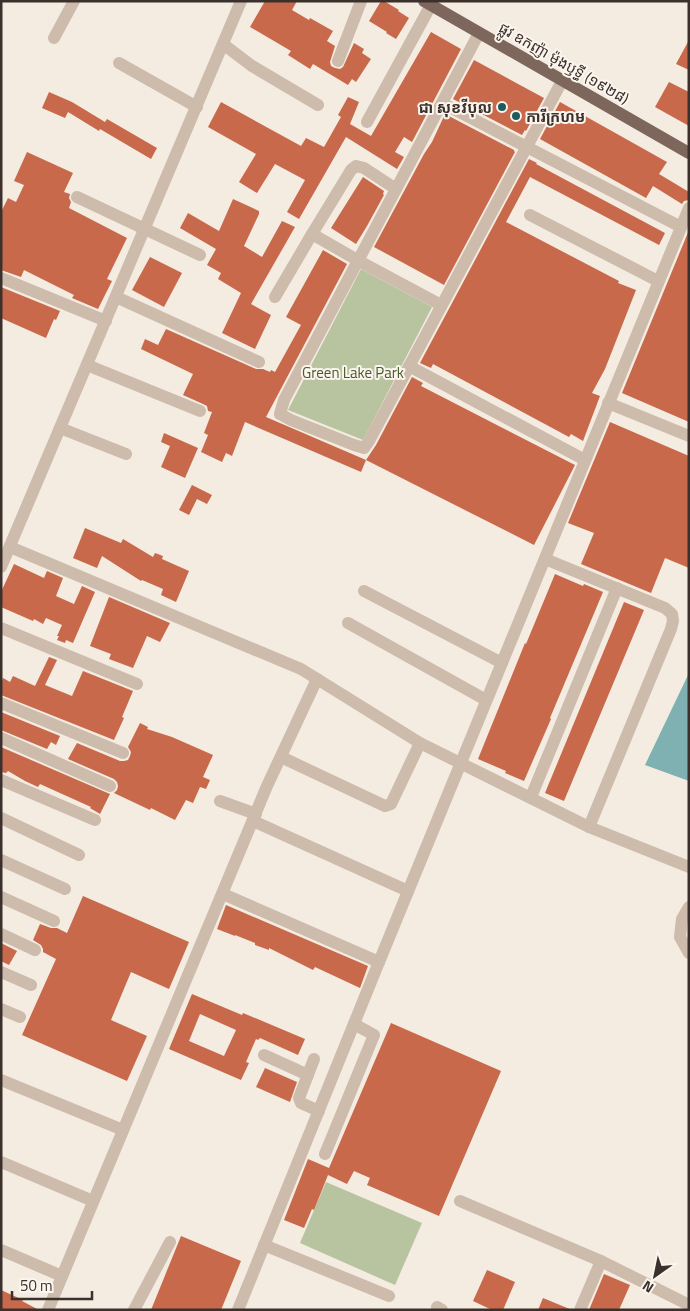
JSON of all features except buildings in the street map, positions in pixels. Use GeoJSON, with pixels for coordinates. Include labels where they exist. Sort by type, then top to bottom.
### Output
{"type":"FeatureCollection","features":[{"type":"Feature","properties":{"kind":"main road","name":"ផ្លូវ ឧកញ៉ា ម៉ុងឫទ្ធី (១៩២៨)"},"geometry":{"type":"LineString","coordinates":[[427,3],[689,153]]}},
{"type":"Feature","properties":{"kind":"street"},"geometry":{"type":"LineString","coordinates":[[54,38],[74,1]]}},
{"type":"Feature","properties":{"kind":"street"},"geometry":{"type":"LineString","coordinates":[[1,567],[241,1]]}},
{"type":"Feature","properties":{"kind":"street"},"geometry":{"type":"LineString","coordinates":[[338,61],[362,1]]}},
{"type":"Feature","properties":{"kind":"street"},"geometry":{"type":"LineString","coordinates":[[367,122],[427,3]]}},
{"type":"Feature","properties":{"kind":"street"},"geometry":{"type":"LineString","coordinates":[[479,33],[284,400],[280,414],[364,448],[528,148],[562,81]]}},
{"type":"Feature","properties":{"kind":"street"},"geometry":{"type":"LineString","coordinates":[[223,44],[252,66],[318,105]]}},
{"type":"Feature","properties":{"kind":"street"},"geometry":{"type":"LineString","coordinates":[[119,63],[197,107]]}},
{"type":"Feature","properties":{"kind":"street"},"geometry":{"type":"LineString","coordinates":[[442,103],[681,227]]}},
{"type":"Feature","properties":{"kind":"street"},"geometry":{"type":"LineString","coordinates":[[275,298],[351,170],[356,166],[364,168],[396,189]]}},
{"type":"Feature","properties":{"kind":"street"},"geometry":{"type":"LineString","coordinates":[[77,197],[200,255]]}},
{"type":"Feature","properties":{"kind":"street"},"geometry":{"type":"LineString","coordinates":[[238,1310],[486,700],[689,208]]}},
{"type":"Feature","properties":{"kind":"street"},"geometry":{"type":"LineString","coordinates":[[530,215],[658,281]]}},
{"type":"Feature","properties":{"kind":"street"},"geometry":{"type":"LineString","coordinates":[[312,234],[441,305]]}},
{"type":"Feature","properties":{"kind":"street"},"geometry":{"type":"LineString","coordinates":[[1,278],[106,321]]}},
{"type":"Feature","properties":{"kind":"street"},"geometry":{"type":"LineString","coordinates":[[116,297],[258,362]]}},
{"type":"Feature","properties":{"kind":"street"},"geometry":{"type":"LineString","coordinates":[[87,365],[200,411]]}},
{"type":"Feature","properties":{"kind":"street"},"geometry":{"type":"LineString","coordinates":[[409,366],[585,460]]}},
{"type":"Feature","properties":{"kind":"street"},"geometry":{"type":"LineString","coordinates":[[608,403],[689,436]]}},
{"type":"Feature","properties":{"kind":"street"},"geometry":{"type":"LineString","coordinates":[[60,428],[126,454]]}},
{"type":"Feature","properties":{"kind":"street"},"geometry":{"type":"LineString","coordinates":[[10,547],[301,669],[420,743],[590,827],[689,867]]}},
{"type":"Feature","properties":{"kind":"street"},"geometry":{"type":"LineString","coordinates":[[545,559],[666,608],[672,614],[671,629],[590,827]]}},
{"type":"Feature","properties":{"kind":"street"},"geometry":{"type":"LineString","coordinates":[[531,797],[617,588]]}},
{"type":"Feature","properties":{"kind":"street"},"geometry":{"type":"LineString","coordinates":[[364,591],[502,663]]}},
{"type":"Feature","properties":{"kind":"street"},"geometry":{"type":"LineString","coordinates":[[348,623],[486,700]]}},
{"type":"Feature","properties":{"kind":"street"},"geometry":{"type":"LineString","coordinates":[[1,628],[136,684]]}},
{"type":"Feature","properties":{"kind":"street"},"geometry":{"type":"LineString","coordinates":[[48,1310],[254,818],[317,679]]}},
{"type":"Feature","properties":{"kind":"street"},"geometry":{"type":"LineString","coordinates":[[1,703],[123,753]]}},
{"type":"Feature","properties":{"kind":"street"},"geometry":{"type":"LineString","coordinates":[[1,738],[110,786]]}},
{"type":"Feature","properties":{"kind":"street"},"geometry":{"type":"LineString","coordinates":[[281,757],[385,806],[391,804],[420,743]]}},
{"type":"Feature","properties":{"kind":"street"},"geometry":{"type":"LineString","coordinates":[[1,780],[95,820]]}},
{"type":"Feature","properties":{"kind":"street"},"geometry":{"type":"LineString","coordinates":[[220,801],[408,891]]}},
{"type":"Feature","properties":{"kind":"street"},"geometry":{"type":"LineString","coordinates":[[1,818],[79,855]]}},
{"type":"Feature","properties":{"kind":"street"},"geometry":{"type":"LineString","coordinates":[[1,860],[65,889]]}},
{"type":"Feature","properties":{"kind":"street"},"geometry":{"type":"LineString","coordinates":[[223,894],[379,962]]}},
{"type":"Feature","properties":{"kind":"street"},"geometry":{"type":"LineString","coordinates":[[1,897],[54,921]]}},
{"type":"Feature","properties":{"kind":"street"},"geometry":{"type":"LineString","coordinates":[[689,907],[682,920],[680,937],[689,953]]}},
{"type":"Feature","properties":{"kind":"street"},"geometry":{"type":"LineString","coordinates":[[1,934],[35,950]]}},
{"type":"Feature","properties":{"kind":"street"},"geometry":{"type":"LineString","coordinates":[[1,972],[31,985]]}},
{"type":"Feature","properties":{"kind":"street"},"geometry":{"type":"LineString","coordinates":[[1,1009],[20,1017]]}},
{"type":"Feature","properties":{"kind":"street"},"geometry":{"type":"LineString","coordinates":[[325,1154],[374,1035],[354,1024]]}},
{"type":"Feature","properties":{"kind":"street"},"geometry":{"type":"LineString","coordinates":[[264,1055],[308,1074]]}},
{"type":"Feature","properties":{"kind":"street"},"geometry":{"type":"LineString","coordinates":[[314,1059],[299,1098],[301,1103],[319,1110]]}},
{"type":"Feature","properties":{"kind":"street"},"geometry":{"type":"LineString","coordinates":[[1,1080],[123,1130]]}},
{"type":"Feature","properties":{"kind":"street"},"geometry":{"type":"LineString","coordinates":[[1,1162],[93,1201]]}},
{"type":"Feature","properties":{"kind":"street"},"geometry":{"type":"LineString","coordinates":[[460,1201],[601,1262],[689,1305]]}},
{"type":"Feature","properties":{"kind":"street"},"geometry":{"type":"LineString","coordinates":[[134,1310],[170,1242]]}},
{"type":"Feature","properties":{"kind":"street"},"geometry":{"type":"LineString","coordinates":[[264,1245],[389,1296]]}},
{"type":"Feature","properties":{"kind":"street"},"geometry":{"type":"LineString","coordinates":[[1,1250],[62,1276]]}},
{"type":"Feature","properties":{"kind":"street"},"geometry":{"type":"LineString","coordinates":[[580,1310],[601,1262]]}},
{"type":"Feature","properties":{"kind":"green space","name":"Green Lake Park"},"geometry":{"type":"Polygon","coordinates":[[[361,269],[432,307],[363,440],[288,410],[361,269]]]}},
{"type":"Feature","properties":{"kind":"green space"},"geometry":{"type":"Polygon","coordinates":[[[326,1182],[422,1223],[395,1285],[300,1243],[326,1182]]]}},
{"type":"Feature","properties":{"kind":"water"},"geometry":{"type":"Polygon","coordinates":[[[689,673],[689,781],[645,765],[689,673]]]}},
{"type":"Feature","properties":{"kind":"place","name":"ជា សុខវីបុល"},"geometry":{"type":"Point","coordinates":[502,107]}},
{"type":"Feature","properties":{"kind":"place","name":"ការីក្រហម"},"geometry":{"type":"Point","coordinates":[516,116]}}]}
